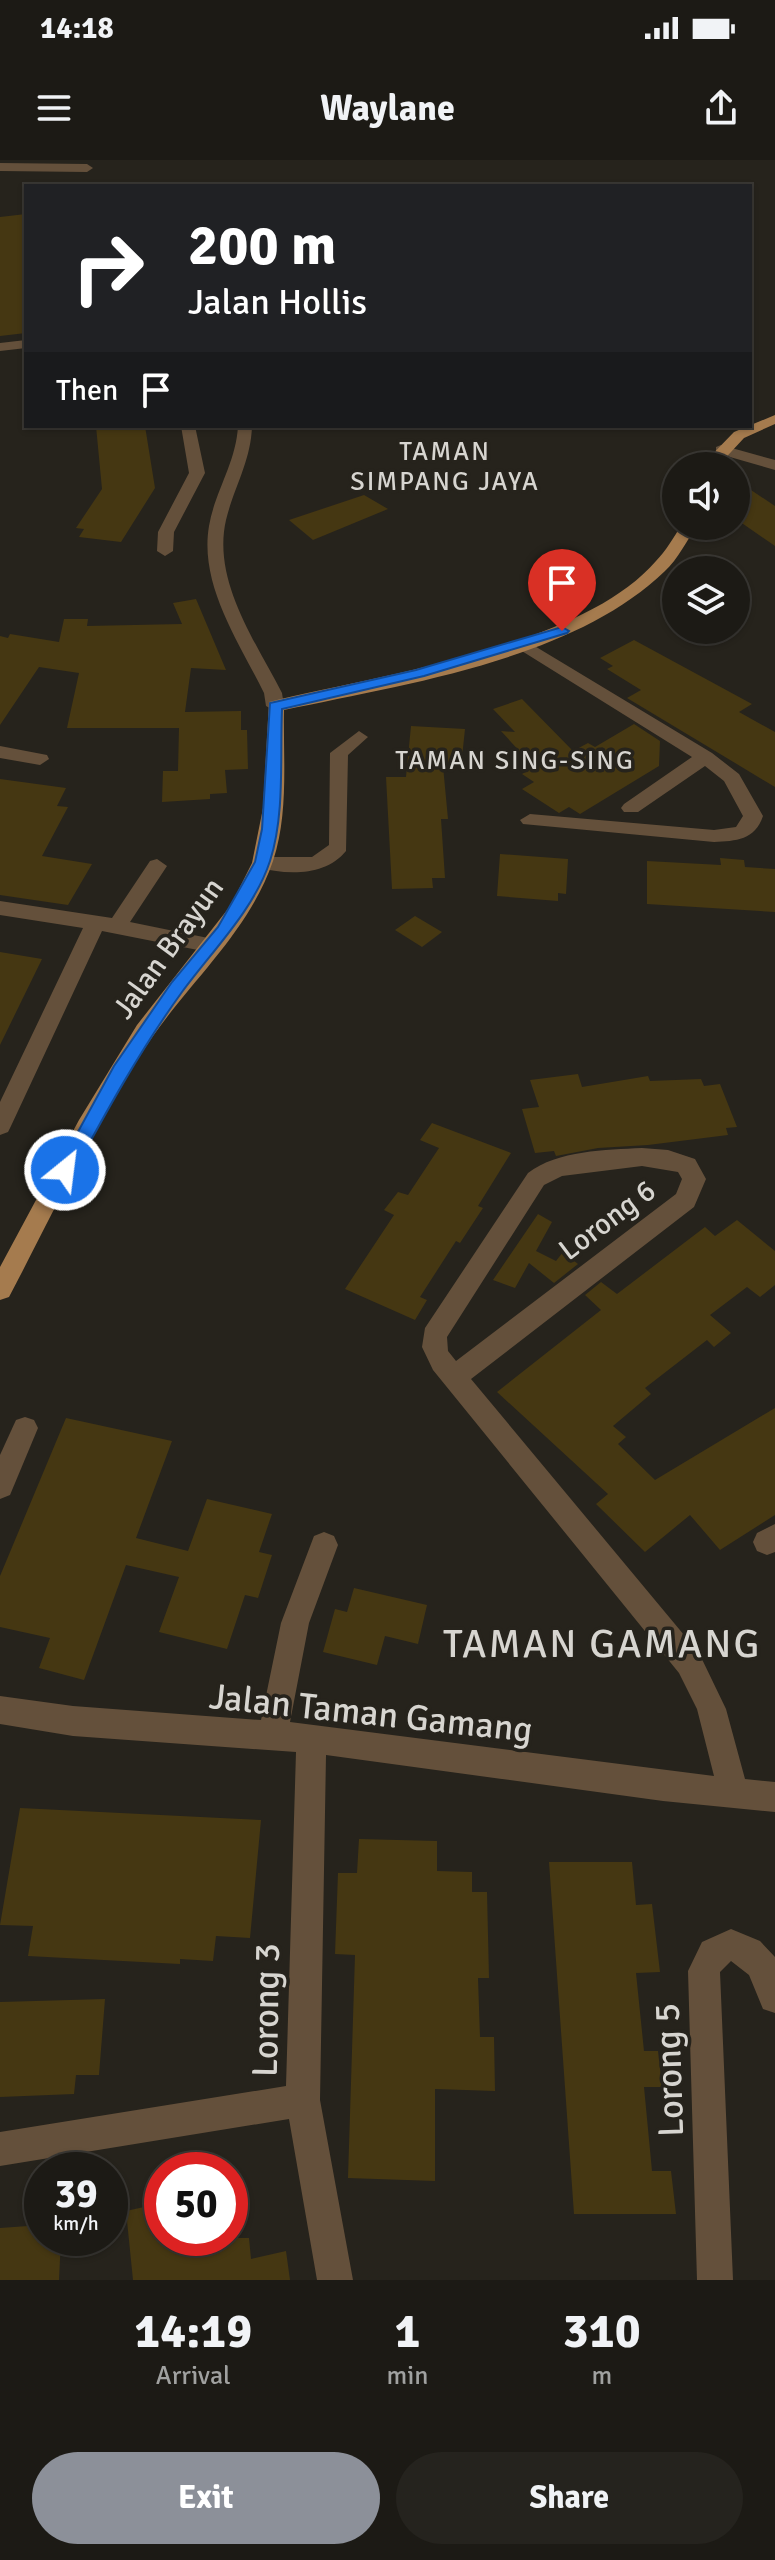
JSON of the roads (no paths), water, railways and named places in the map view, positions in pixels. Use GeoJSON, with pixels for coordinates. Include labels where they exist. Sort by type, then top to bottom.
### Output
{"type":"FeatureCollection","features":[{"type":"Feature","properties":{"kind":"main road"},"geometry":{"type":"LineString","coordinates":[[721,450],[739,435],[775,419]]}},
{"type":"Feature","properties":{"kind":"main road"},"geometry":{"type":"LineString","coordinates":[[275,706],[523,644],[562,631],[646,582],[677,551],[682,540]]}},
{"type":"Feature","properties":{"kind":"main road","name":"Jalan Brayun"},"geometry":{"type":"LineString","coordinates":[[0,1290],[120,1070],[178,986],[213,946],[263,862],[269,829],[275,706]]}},
{"type":"Feature","properties":{"kind":"street"},"geometry":{"type":"LineString","coordinates":[[0,167],[90,164],[83,182]]}},
{"type":"Feature","properties":{"kind":"street"},"geometry":{"type":"LineString","coordinates":[[0,347],[24,344]]}},
{"type":"Feature","properties":{"kind":"street"},"geometry":{"type":"LineString","coordinates":[[165,551],[166,532],[197,473],[188,428]]}},
{"type":"Feature","properties":{"kind":"street"},"geometry":{"type":"LineString","coordinates":[[245,428],[240,468],[217,525],[217,559],[222,586],[273,693],[275,706]]}},
{"type":"Feature","properties":{"kind":"street"},"geometry":{"type":"LineString","coordinates":[[721,450],[775,465]]}},
{"type":"Feature","properties":{"kind":"street"},"geometry":{"type":"LineString","coordinates":[[523,644],[705,757],[732,778],[751,807],[752,823],[740,835],[714,836],[530,820]]}},
{"type":"Feature","properties":{"kind":"street"},"geometry":{"type":"LineString","coordinates":[[263,862],[314,865],[335,853],[339,846],[339,753],[359,737]]}},
{"type":"Feature","properties":{"kind":"street"},"geometry":{"type":"LineString","coordinates":[[0,752],[40,759]]}},
{"type":"Feature","properties":{"kind":"street"},"geometry":{"type":"LineString","coordinates":[[631,808],[705,757]]}},
{"type":"Feature","properties":{"kind":"street"},"geometry":{"type":"LineString","coordinates":[[0,1126],[106,924],[157,866]]}},
{"type":"Feature","properties":{"kind":"street"},"geometry":{"type":"LineString","coordinates":[[0,908],[106,924],[213,946]]}},
{"type":"Feature","properties":{"kind":"street","name":"Lorong 6"},"geometry":{"type":"LineString","coordinates":[[454,1377],[686,1200],[693,1182],[689,1169],[677,1161],[652,1155],[560,1166],[536,1179],[434,1335],[435,1353],[454,1377],[689,1663],[707,1692],[718,1723],[732,1791]]}},
{"type":"Feature","properties":{"kind":"street"},"geometry":{"type":"LineString","coordinates":[[0,1487],[25,1428]]}},
{"type":"Feature","properties":{"kind":"street"},"geometry":{"type":"LineString","coordinates":[[273,1735],[295,1623],[324,1545]]}},
{"type":"Feature","properties":{"kind":"street","name":"Jalan Taman Gamang"},"geometry":{"type":"LineString","coordinates":[[0,1710],[73,1721],[311,1738],[663,1786],[775,1797]]}},
{"type":"Feature","properties":{"kind":"street","name":"Lorong 3"},"geometry":{"type":"LineString","coordinates":[[311,1738],[303,2100],[335,2280]]}},
{"type":"Feature","properties":{"kind":"street","name":"Lorong 5"},"geometry":{"type":"LineString","coordinates":[[715,2280],[704,1971],[707,1961],[713,1953],[731,1945],[751,1952],[765,1970],[775,1997]]}},
{"type":"Feature","properties":{"kind":"street"},"geometry":{"type":"LineString","coordinates":[[0,2149],[303,2100]]}},
{"type":"Feature","properties":{"kind":"district","name":"TAMAN SIMPANG JAYA"},"geometry":{"type":"Point","coordinates":[445,466]}},
{"type":"Feature","properties":{"kind":"district","name":"TAMAN SING-SING"},"geometry":{"type":"Point","coordinates":[515,760]}},
{"type":"Feature","properties":{"kind":"district","name":"TAMAN GAMANG"},"geometry":{"type":"Point","coordinates":[602,1643]}}]}
